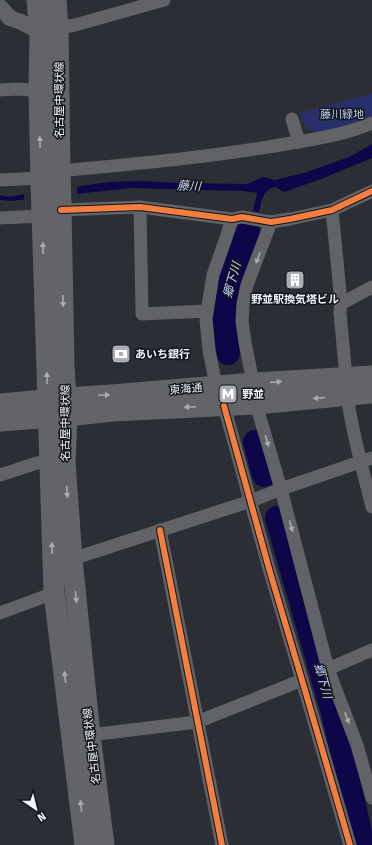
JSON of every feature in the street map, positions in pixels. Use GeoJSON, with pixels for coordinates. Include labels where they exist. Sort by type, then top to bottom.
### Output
{"type":"FeatureCollection","features":[{"type":"Feature","properties":{"kind":"main road","name":"名古屋中環状線"},"geometry":{"type":"LineString","coordinates":[[37,0],[49,30],[50,177],[57,407],[54,594],[85,845]]}},
{"type":"Feature","properties":{"kind":"main road","name":"名古屋中環状線"},"geometry":{"type":"LineString","coordinates":[[50,177],[39,91],[49,30],[56,0]]}},
{"type":"Feature","properties":{"kind":"main road","name":"東海通"},"geometry":{"type":"LineString","coordinates":[[0,404],[113,411],[256,404],[346,386],[372,376]]}},
{"type":"Feature","properties":{"kind":"main road","name":"東海通"},"geometry":{"type":"LineString","coordinates":[[0,421],[112,395],[253,383],[346,386],[372,393]]}},
{"type":"Feature","properties":{"kind":"main road","name":"名古屋中環状線"},"geometry":{"type":"LineString","coordinates":[[57,462],[72,558],[90,735],[104,845]]}},
{"type":"Feature","properties":{"kind":"street"},"geometry":{"type":"LineString","coordinates":[[0,8],[10,18],[49,30],[75,25],[164,0]]}},
{"type":"Feature","properties":{"kind":"street"},"geometry":{"type":"LineString","coordinates":[[0,90],[19,89],[39,91]]}},
{"type":"Feature","properties":{"kind":"street"},"geometry":{"type":"LineString","coordinates":[[292,118],[299,142]]}},
{"type":"Feature","properties":{"kind":"street"},"geometry":{"type":"LineString","coordinates":[[0,180],[50,177],[200,156],[242,152],[348,132],[372,123]]}},
{"type":"Feature","properties":{"kind":"street"},"geometry":{"type":"LineString","coordinates":[[0,218],[51,210],[140,207],[232,219],[242,217],[271,222],[290,220],[332,210],[372,191]]}},
{"type":"Feature","properties":{"kind":"street"},"geometry":{"type":"LineString","coordinates":[[140,207],[142,314],[207,311]]}},
{"type":"Feature","properties":{"kind":"street"},"geometry":{"type":"LineString","coordinates":[[332,210],[349,410],[366,460],[372,507]]}},
{"type":"Feature","properties":{"kind":"street"},"geometry":{"type":"LineString","coordinates":[[216,386],[209,350],[206,319],[212,275],[232,219]]}},
{"type":"Feature","properties":{"kind":"street"},"geometry":{"type":"LineString","coordinates":[[253,383],[242,321],[243,304],[247,286],[271,222]]}},
{"type":"Feature","properties":{"kind":"street"},"geometry":{"type":"LineString","coordinates":[[340,302],[346,301],[372,287]]}},
{"type":"Feature","properties":{"kind":"street"},"geometry":{"type":"LineString","coordinates":[[256,404],[281,489],[328,669],[357,745],[372,798]]}},
{"type":"Feature","properties":{"kind":"street"},"geometry":{"type":"LineString","coordinates":[[224,406],[270,572],[350,845]]}},
{"type":"Feature","properties":{"kind":"street"},"geometry":{"type":"LineString","coordinates":[[72,558],[251,501],[281,489],[366,460]]}},
{"type":"Feature","properties":{"kind":"street"},"geometry":{"type":"LineString","coordinates":[[0,475],[37,463],[57,462]]}},
{"type":"Feature","properties":{"kind":"street"},"geometry":{"type":"LineString","coordinates":[[160,530],[222,845]]}},
{"type":"Feature","properties":{"kind":"street"},"geometry":{"type":"LineString","coordinates":[[0,613],[54,594]]}},
{"type":"Feature","properties":{"kind":"street"},"geometry":{"type":"LineString","coordinates":[[328,669],[372,650]]}},
{"type":"Feature","properties":{"kind":"street"},"geometry":{"type":"LineString","coordinates":[[90,735],[197,722],[302,680]]}},
{"type":"Feature","properties":{"kind":"green space","name":"藤川緑地"},"geometry":{"type":"Polygon","coordinates":[[[372,94],[372,117],[341,128],[315,132],[305,126],[300,113],[372,94]]]}},
{"type":"Feature","properties":{"kind":"water","name":"藤川"},"geometry":{"type":"Polygon","coordinates":[[[372,144],[372,158],[321,179],[284,192],[275,187],[271,188],[263,196],[259,212],[253,211],[257,193],[242,191],[132,188],[11,201],[0,200],[0,195],[9,197],[109,182],[141,181],[247,184],[263,177],[275,180],[307,172],[349,157],[372,144]]]}},
{"type":"Feature","properties":{"kind":"pier"},"geometry":{"type":"Polygon","coordinates":[[[77,184],[77,196],[24,202],[24,192],[77,184]]]}},
{"type":"Feature","properties":{"kind":"waterway","name":"郷下川"},"geometry":{"type":"LineString","coordinates":[[228,353],[224,323],[225,302],[232,271],[248,232]]}},
{"type":"Feature","properties":{"kind":"waterway","name":"郷下川"},"geometry":{"type":"LineString","coordinates":[[255,442],[264,475]]}},
{"type":"Feature","properties":{"kind":"waterway","name":"郷下川"},"geometry":{"type":"LineString","coordinates":[[277,518],[333,713],[363,845]]}},
{"type":"Feature","properties":{"kind":"cycle path"},"geometry":{"type":"LineString","coordinates":[[61,210],[140,207],[232,219],[242,217],[271,222],[332,210],[372,191]]}},
{"type":"Feature","properties":{"kind":"cycle path"},"geometry":{"type":"LineString","coordinates":[[224,406],[270,572],[350,845]]}},
{"type":"Feature","properties":{"kind":"cycle path"},"geometry":{"type":"LineString","coordinates":[[160,530],[222,845]]}},
{"type":"Feature","properties":{"kind":"place","name":"野並駅換気塔ビル"},"geometry":{"type":"Point","coordinates":[295,280]}},
{"type":"Feature","properties":{"kind":"place","name":"あいち銀行"},"geometry":{"type":"Point","coordinates":[121,354]}},
{"type":"Feature","properties":{"kind":"place","name":"野並"},"geometry":{"type":"Point","coordinates":[228,394]}}]}
